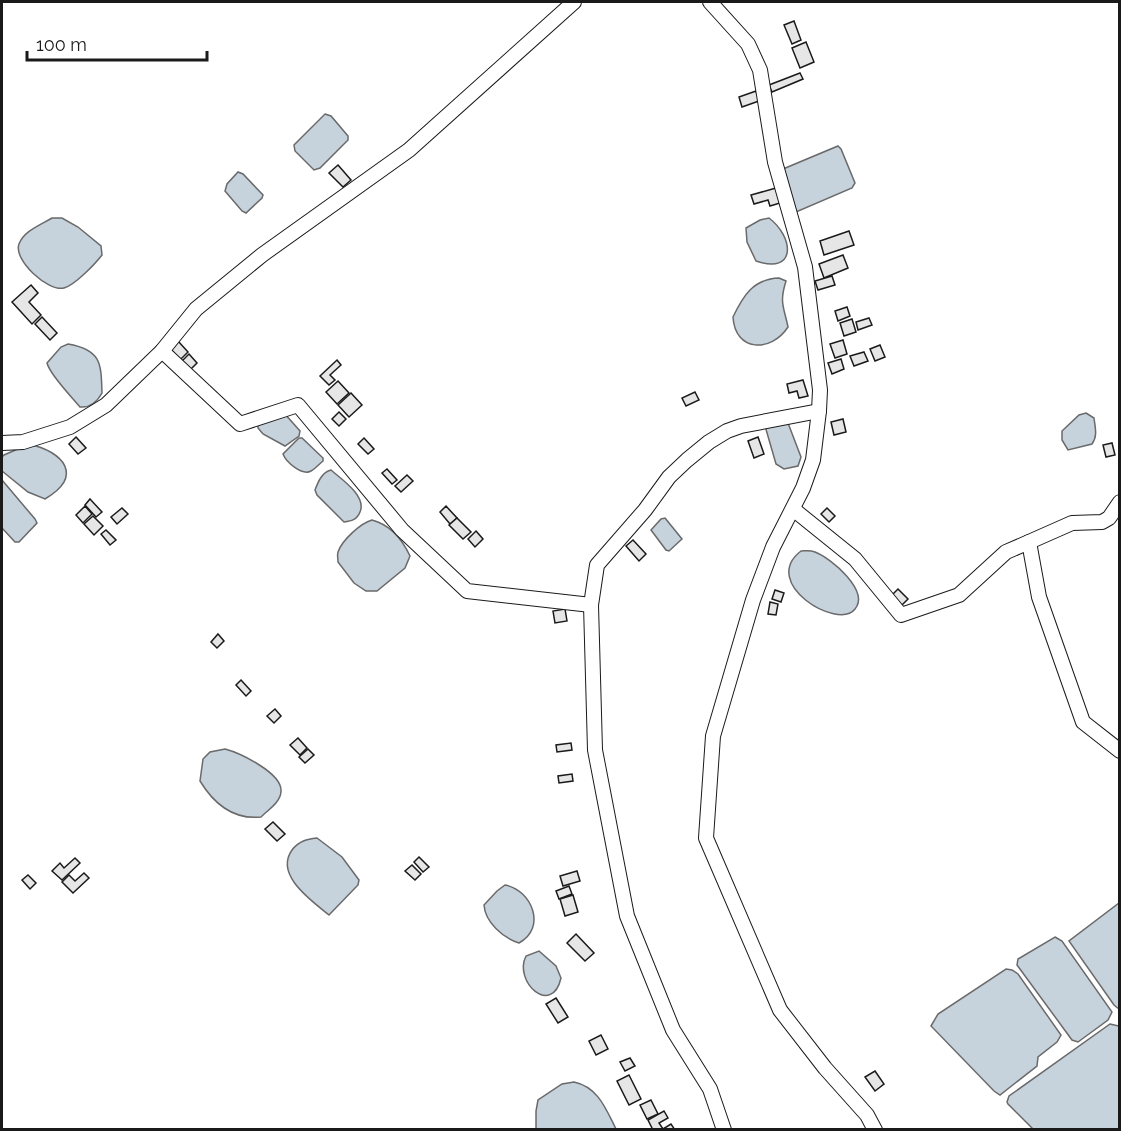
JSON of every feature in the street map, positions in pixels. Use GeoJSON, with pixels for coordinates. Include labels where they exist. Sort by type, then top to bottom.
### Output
{"type":"FeatureCollection","features":[{"type":"Feature","properties":{"kind":"street"},"geometry":{"type":"LineString","coordinates":[[2,443],[23,442],[70,427],[106,405],[162,351],[196,309],[261,255],[410,150],[574,2]]}},
{"type":"Feature","properties":{"kind":"street"},"geometry":{"type":"LineString","coordinates":[[710,2],[748,44],[760,70],[775,162],[805,267],[820,390],[813,460],[803,488],[773,547],[753,600],[713,736],[706,838],[780,1010],[825,1068],[867,1115],[875,1130]]}},
{"type":"Feature","properties":{"kind":"street"},"geometry":{"type":"LineString","coordinates":[[162,351],[240,424],[298,405],[402,530],[467,591],[591,605]]}},
{"type":"Feature","properties":{"kind":"street"},"geometry":{"type":"LineString","coordinates":[[724,1130],[710,1089],[674,1030],[627,916],[596,750],[591,605],[597,565],[645,510],[669,477],[687,460],[727,431],[741,426],[819,411]]}},
{"type":"Feature","properties":{"kind":"street"},"geometry":{"type":"LineString","coordinates":[[793,509],[855,559],[901,615],[959,595],[1006,552],[1072,523],[1102,522],[1109,518],[1119,502]]}},
{"type":"Feature","properties":{"kind":"street"},"geometry":{"type":"LineString","coordinates":[[1029,542],[1039,597],[1083,722],[1119,751]]}},
{"type":"Feature","properties":{"kind":"shaded area"},"geometry":{"type":"Polygon","coordinates":[[[325,114],[331,116],[348,136],[348,140],[320,168],[314,170],[295,151],[294,145],[325,114]]]}},
{"type":"Feature","properties":{"kind":"shaded area"},"geometry":{"type":"Polygon","coordinates":[[[838,146],[855,183],[852,188],[796,212],[783,169],[838,146]]]}},
{"type":"Feature","properties":{"kind":"shaded area"},"geometry":{"type":"Polygon","coordinates":[[[238,172],[243,174],[263,195],[246,213],[225,191],[227,184],[238,172]]]}},
{"type":"Feature","properties":{"kind":"shaded area"},"geometry":{"type":"Polygon","coordinates":[[[52,218],[62,218],[78,227],[101,246],[102,255],[99,259],[79,279],[64,288],[49,285],[33,274],[21,258],[19,251],[19,244],[25,235],[52,218]]]}},
{"type":"Feature","properties":{"kind":"shaded area"},"geometry":{"type":"Polygon","coordinates":[[[769,218],[777,226],[787,244],[785,259],[779,263],[769,264],[756,261],[747,242],[746,228],[769,218]]]}},
{"type":"Feature","properties":{"kind":"shaded area"},"geometry":{"type":"Polygon","coordinates":[[[779,278],[786,281],[783,300],[788,327],[773,341],[755,345],[747,342],[735,329],[733,317],[737,309],[756,285],[779,278]]]}},
{"type":"Feature","properties":{"kind":"shaded area"},"geometry":{"type":"Polygon","coordinates":[[[68,344],[88,350],[100,366],[102,393],[95,402],[87,406],[80,407],[56,379],[47,363],[61,347],[68,344]]]}},
{"type":"Feature","properties":{"kind":"shaded area"},"geometry":{"type":"Polygon","coordinates":[[[284,413],[300,431],[299,436],[285,446],[263,434],[258,428],[258,424],[284,413]]]}},
{"type":"Feature","properties":{"kind":"shaded area"},"geometry":{"type":"Polygon","coordinates":[[[1086,413],[1094,418],[1096,431],[1094,441],[1092,444],[1068,450],[1062,440],[1062,431],[1079,415],[1086,413]]]}},
{"type":"Feature","properties":{"kind":"shaded area"},"geometry":{"type":"Polygon","coordinates":[[[788,423],[801,457],[798,466],[784,469],[776,464],[765,426],[788,423]]]}},
{"type":"Feature","properties":{"kind":"shaded area"},"geometry":{"type":"Polygon","coordinates":[[[299,438],[302,438],[323,458],[323,461],[311,471],[303,472],[287,461],[283,454],[299,438]]]}},
{"type":"Feature","properties":{"kind":"shaded area"},"geometry":{"type":"Polygon","coordinates":[[[29,444],[52,453],[65,466],[64,482],[45,499],[28,492],[2,471],[4,455],[29,444]]]}},
{"type":"Feature","properties":{"kind":"shaded area"},"geometry":{"type":"Polygon","coordinates":[[[331,470],[352,488],[360,500],[360,512],[354,520],[344,522],[317,495],[315,490],[319,481],[325,473],[331,470]]]}},
{"type":"Feature","properties":{"kind":"shaded area"},"geometry":{"type":"Polygon","coordinates":[[[2,480],[37,523],[19,542],[15,542],[2,528],[2,480]]]}},
{"type":"Feature","properties":{"kind":"shaded area"},"geometry":{"type":"Polygon","coordinates":[[[665,518],[682,539],[669,551],[651,530],[661,519],[665,518]]]}},
{"type":"Feature","properties":{"kind":"shaded area"},"geometry":{"type":"Polygon","coordinates":[[[372,520],[385,525],[395,534],[410,556],[405,568],[377,591],[366,591],[354,583],[338,562],[338,554],[343,542],[352,533],[372,520]]]}},
{"type":"Feature","properties":{"kind":"shaded area"},"geometry":{"type":"Polygon","coordinates":[[[801,551],[811,551],[822,555],[847,576],[857,593],[858,602],[855,609],[846,614],[833,614],[819,609],[795,589],[789,577],[791,564],[801,551]]]}},
{"type":"Feature","properties":{"kind":"shaded area"},"geometry":{"type":"Polygon","coordinates":[[[225,749],[259,765],[275,777],[279,784],[281,791],[279,799],[261,817],[242,816],[225,809],[200,781],[203,759],[210,752],[225,749]]]}},
{"type":"Feature","properties":{"kind":"shaded area"},"geometry":{"type":"Polygon","coordinates":[[[317,838],[342,857],[359,880],[358,885],[329,915],[297,887],[288,869],[288,859],[297,844],[317,838]]]}},
{"type":"Feature","properties":{"kind":"shaded area"},"geometry":{"type":"Polygon","coordinates":[[[505,885],[523,894],[533,910],[532,928],[528,936],[519,943],[496,928],[485,911],[484,905],[505,885]]]}},
{"type":"Feature","properties":{"kind":"shaded area"},"geometry":{"type":"Polygon","coordinates":[[[1119,903],[1119,1009],[1069,941],[1119,903]]]}},
{"type":"Feature","properties":{"kind":"shaded area"},"geometry":{"type":"Polygon","coordinates":[[[1055,937],[1062,941],[1112,1012],[1108,1020],[1078,1042],[1072,1040],[1017,965],[1018,959],[1055,937]]]}},
{"type":"Feature","properties":{"kind":"shaded area"},"geometry":{"type":"Polygon","coordinates":[[[539,951],[556,966],[561,978],[550,995],[543,995],[535,991],[525,976],[523,966],[526,956],[539,951]]]}},
{"type":"Feature","properties":{"kind":"shaded area"},"geometry":{"type":"Polygon","coordinates":[[[1006,969],[1018,974],[1061,1035],[1057,1042],[1038,1057],[1037,1066],[1000,1095],[931,1026],[938,1014],[1006,969]]]}},
{"type":"Feature","properties":{"kind":"shaded area"},"geometry":{"type":"Polygon","coordinates":[[[1110,1024],[1119,1026],[1119,1129],[1033,1129],[1008,1104],[1009,1096],[1110,1024]]]}},
{"type":"Feature","properties":{"kind":"shaded area"},"geometry":{"type":"Polygon","coordinates":[[[574,1082],[595,1094],[605,1107],[616,1129],[536,1129],[538,1100],[562,1084],[574,1082]]]}},
{"type":"Feature","properties":{"kind":"building"},"geometry":{"type":"Polygon","coordinates":[[[794,21],[801,40],[792,44],[784,25],[794,21]]]}},
{"type":"Feature","properties":{"kind":"building"},"geometry":{"type":"Polygon","coordinates":[[[806,42],[814,62],[800,68],[792,48],[806,42]]]}},
{"type":"Feature","properties":{"kind":"building"},"geometry":{"type":"Polygon","coordinates":[[[800,73],[803,79],[772,92],[769,85],[800,73]]]}},
{"type":"Feature","properties":{"kind":"building"},"geometry":{"type":"Polygon","coordinates":[[[756,91],[759,101],[742,107],[739,97],[756,91]]]}},
{"type":"Feature","properties":{"kind":"building"},"geometry":{"type":"Polygon","coordinates":[[[338,165],[351,180],[343,187],[329,173],[338,165]]]}},
{"type":"Feature","properties":{"kind":"building"},"geometry":{"type":"Polygon","coordinates":[[[776,188],[780,203],[770,206],[768,200],[754,204],[751,195],[776,188]]]}},
{"type":"Feature","properties":{"kind":"building"},"geometry":{"type":"Polygon","coordinates":[[[849,231],[854,245],[824,255],[820,241],[849,231]]]}},
{"type":"Feature","properties":{"kind":"building"},"geometry":{"type":"Polygon","coordinates":[[[843,255],[848,268],[824,278],[819,264],[843,255]]]}},
{"type":"Feature","properties":{"kind":"building"},"geometry":{"type":"Polygon","coordinates":[[[832,276],[835,285],[818,290],[815,281],[832,276]]]}},
{"type":"Feature","properties":{"kind":"building"},"geometry":{"type":"Polygon","coordinates":[[[31,285],[38,293],[29,302],[41,315],[32,324],[12,302],[31,285]]]}},
{"type":"Feature","properties":{"kind":"building"},"geometry":{"type":"Polygon","coordinates":[[[847,307],[850,316],[838,321],[835,311],[847,307]]]}},
{"type":"Feature","properties":{"kind":"building"},"geometry":{"type":"Polygon","coordinates":[[[42,317],[57,333],[50,340],[35,324],[42,317]]]}},
{"type":"Feature","properties":{"kind":"building"},"geometry":{"type":"Polygon","coordinates":[[[869,318],[872,325],[858,330],[856,322],[869,318]]]}},
{"type":"Feature","properties":{"kind":"building"},"geometry":{"type":"Polygon","coordinates":[[[852,319],[856,332],[844,336],[840,323],[852,319]]]}},
{"type":"Feature","properties":{"kind":"building"},"geometry":{"type":"Polygon","coordinates":[[[843,340],[847,354],[835,358],[830,344],[843,340]]]}},
{"type":"Feature","properties":{"kind":"building"},"geometry":{"type":"Polygon","coordinates":[[[178,341],[188,352],[180,360],[170,348],[178,341]]]}},
{"type":"Feature","properties":{"kind":"building"},"geometry":{"type":"Polygon","coordinates":[[[880,345],[885,357],[875,361],[870,349],[880,345]]]}},
{"type":"Feature","properties":{"kind":"building"},"geometry":{"type":"Polygon","coordinates":[[[864,352],[868,361],[854,366],[850,356],[864,352]]]}},
{"type":"Feature","properties":{"kind":"building"},"geometry":{"type":"Polygon","coordinates":[[[189,354],[197,363],[188,372],[180,363],[189,354]]]}},
{"type":"Feature","properties":{"kind":"building"},"geometry":{"type":"Polygon","coordinates":[[[841,359],[844,369],[832,374],[828,363],[841,359]]]}},
{"type":"Feature","properties":{"kind":"building"},"geometry":{"type":"Polygon","coordinates":[[[337,360],[341,365],[330,375],[335,380],[329,385],[320,376],[337,360]]]}},
{"type":"Feature","properties":{"kind":"building"},"geometry":{"type":"Polygon","coordinates":[[[803,380],[808,396],[799,398],[797,391],[789,393],[787,384],[803,380]]]}},
{"type":"Feature","properties":{"kind":"building"},"geometry":{"type":"Polygon","coordinates":[[[338,381],[349,393],[337,404],[326,392],[338,381]]]}},
{"type":"Feature","properties":{"kind":"building"},"geometry":{"type":"Polygon","coordinates":[[[695,392],[699,400],[686,406],[682,398],[695,392]]]}},
{"type":"Feature","properties":{"kind":"building"},"geometry":{"type":"Polygon","coordinates":[[[351,393],[362,405],[349,417],[338,405],[351,393]]]}},
{"type":"Feature","properties":{"kind":"building"},"geometry":{"type":"Polygon","coordinates":[[[339,412],[346,419],[339,426],[332,419],[339,412]]]}},
{"type":"Feature","properties":{"kind":"building"},"geometry":{"type":"Polygon","coordinates":[[[843,419],[846,432],[834,435],[831,422],[843,419]]]}},
{"type":"Feature","properties":{"kind":"building"},"geometry":{"type":"Polygon","coordinates":[[[76,437],[86,448],[78,454],[69,444],[76,437]]]}},
{"type":"Feature","properties":{"kind":"building"},"geometry":{"type":"Polygon","coordinates":[[[758,437],[764,454],[754,458],[748,441],[758,437]]]}},
{"type":"Feature","properties":{"kind":"building"},"geometry":{"type":"Polygon","coordinates":[[[364,438],[374,449],[368,454],[358,444],[364,438]]]}},
{"type":"Feature","properties":{"kind":"building"},"geometry":{"type":"Polygon","coordinates":[[[1112,443],[1115,455],[1106,457],[1103,445],[1112,443]]]}},
{"type":"Feature","properties":{"kind":"building"},"geometry":{"type":"Polygon","coordinates":[[[387,469],[397,480],[392,484],[382,473],[387,469]]]}},
{"type":"Feature","properties":{"kind":"building"},"geometry":{"type":"Polygon","coordinates":[[[407,475],[413,481],[401,492],[395,486],[407,475]]]}},
{"type":"Feature","properties":{"kind":"building"},"geometry":{"type":"Polygon","coordinates":[[[90,499],[102,512],[96,517],[85,505],[90,499]]]}},
{"type":"Feature","properties":{"kind":"building"},"geometry":{"type":"Polygon","coordinates":[[[85,506],[92,514],[83,523],[76,515],[85,506]]]}},
{"type":"Feature","properties":{"kind":"building"},"geometry":{"type":"Polygon","coordinates":[[[446,506],[457,518],[450,524],[440,512],[446,506]]]}},
{"type":"Feature","properties":{"kind":"building"},"geometry":{"type":"Polygon","coordinates":[[[122,508],[128,514],[117,524],[111,517],[122,508]]]}},
{"type":"Feature","properties":{"kind":"building"},"geometry":{"type":"Polygon","coordinates":[[[827,508],[835,516],[829,522],[821,514],[827,508]]]}},
{"type":"Feature","properties":{"kind":"building"},"geometry":{"type":"Polygon","coordinates":[[[93,516],[103,526],[94,535],[84,524],[93,516]]]}},
{"type":"Feature","properties":{"kind":"building"},"geometry":{"type":"Polygon","coordinates":[[[457,518],[471,532],[463,539],[449,525],[457,518]]]}},
{"type":"Feature","properties":{"kind":"building"},"geometry":{"type":"Polygon","coordinates":[[[106,530],[116,540],[110,545],[101,534],[106,530]]]}},
{"type":"Feature","properties":{"kind":"building"},"geometry":{"type":"Polygon","coordinates":[[[476,531],[483,539],[475,547],[468,539],[476,531]]]}},
{"type":"Feature","properties":{"kind":"building"},"geometry":{"type":"Polygon","coordinates":[[[633,540],[646,554],[639,561],[626,546],[633,540]]]}},
{"type":"Feature","properties":{"kind":"building"},"geometry":{"type":"Polygon","coordinates":[[[898,589],[908,599],[900,607],[890,597],[898,589]]]}},
{"type":"Feature","properties":{"kind":"building"},"geometry":{"type":"Polygon","coordinates":[[[775,590],[784,593],[781,602],[772,599],[775,590]]]}},
{"type":"Feature","properties":{"kind":"building"},"geometry":{"type":"Polygon","coordinates":[[[770,602],[778,604],[776,615],[768,614],[770,602]]]}},
{"type":"Feature","properties":{"kind":"building"},"geometry":{"type":"Polygon","coordinates":[[[565,609],[567,621],[555,623],[553,611],[565,609]]]}},
{"type":"Feature","properties":{"kind":"building"},"geometry":{"type":"Polygon","coordinates":[[[218,634],[224,641],[217,648],[211,642],[218,634]]]}},
{"type":"Feature","properties":{"kind":"building"},"geometry":{"type":"Polygon","coordinates":[[[241,680],[251,691],[246,696],[236,685],[241,680]]]}},
{"type":"Feature","properties":{"kind":"building"},"geometry":{"type":"Polygon","coordinates":[[[275,709],[281,716],[274,723],[267,716],[275,709]]]}},
{"type":"Feature","properties":{"kind":"building"},"geometry":{"type":"Polygon","coordinates":[[[298,738],[307,748],[300,755],[290,745],[298,738]]]}},
{"type":"Feature","properties":{"kind":"building"},"geometry":{"type":"Polygon","coordinates":[[[571,743],[572,750],[557,752],[556,745],[571,743]]]}},
{"type":"Feature","properties":{"kind":"building"},"geometry":{"type":"Polygon","coordinates":[[[308,749],[314,755],[305,763],[299,757],[308,749]]]}},
{"type":"Feature","properties":{"kind":"building"},"geometry":{"type":"Polygon","coordinates":[[[572,774],[573,781],[559,783],[558,776],[572,774]]]}},
{"type":"Feature","properties":{"kind":"building"},"geometry":{"type":"Polygon","coordinates":[[[273,822],[285,834],[277,841],[265,829],[273,822]]]}},
{"type":"Feature","properties":{"kind":"building"},"geometry":{"type":"Polygon","coordinates":[[[419,857],[429,867],[423,872],[414,862],[419,857]]]}},
{"type":"Feature","properties":{"kind":"building"},"geometry":{"type":"Polygon","coordinates":[[[75,858],[80,863],[62,880],[52,871],[60,863],[64,868],[75,858]]]}},
{"type":"Feature","properties":{"kind":"building"},"geometry":{"type":"Polygon","coordinates":[[[412,865],[421,874],[415,880],[405,871],[412,865]]]}},
{"type":"Feature","properties":{"kind":"building"},"geometry":{"type":"Polygon","coordinates":[[[577,871],[580,881],[563,886],[560,876],[577,871]]]}},
{"type":"Feature","properties":{"kind":"building"},"geometry":{"type":"Polygon","coordinates":[[[84,873],[89,878],[73,893],[62,882],[69,875],[75,881],[84,873]]]}},
{"type":"Feature","properties":{"kind":"building"},"geometry":{"type":"Polygon","coordinates":[[[28,875],[36,883],[30,889],[22,880],[28,875]]]}},
{"type":"Feature","properties":{"kind":"building"},"geometry":{"type":"Polygon","coordinates":[[[569,886],[572,894],[559,899],[556,891],[569,886]]]}},
{"type":"Feature","properties":{"kind":"building"},"geometry":{"type":"Polygon","coordinates":[[[573,895],[578,912],[565,916],[560,899],[573,895]]]}},
{"type":"Feature","properties":{"kind":"building"},"geometry":{"type":"Polygon","coordinates":[[[576,934],[594,953],[585,961],[567,943],[576,934]]]}},
{"type":"Feature","properties":{"kind":"building"},"geometry":{"type":"Polygon","coordinates":[[[556,998],[568,1017],[558,1023],[546,1004],[556,998]]]}},
{"type":"Feature","properties":{"kind":"building"},"geometry":{"type":"Polygon","coordinates":[[[601,1035],[608,1049],[596,1055],[589,1041],[601,1035]]]}},
{"type":"Feature","properties":{"kind":"building"},"geometry":{"type":"Polygon","coordinates":[[[630,1058],[635,1066],[625,1071],[620,1062],[630,1058]]]}},
{"type":"Feature","properties":{"kind":"building"},"geometry":{"type":"Polygon","coordinates":[[[875,1071],[884,1084],[875,1091],[865,1077],[875,1071]]]}},
{"type":"Feature","properties":{"kind":"building"},"geometry":{"type":"Polygon","coordinates":[[[629,1075],[641,1099],[629,1105],[617,1081],[629,1075]]]}},
{"type":"Feature","properties":{"kind":"building"},"geometry":{"type":"Polygon","coordinates":[[[651,1100],[658,1114],[647,1119],[640,1105],[651,1100]]]}},
{"type":"Feature","properties":{"kind":"building"},"geometry":{"type":"Polygon","coordinates":[[[664,1111],[668,1118],[659,1123],[663,1129],[671,1124],[675,1130],[653,1130],[648,1120],[664,1111]]]}}]}
